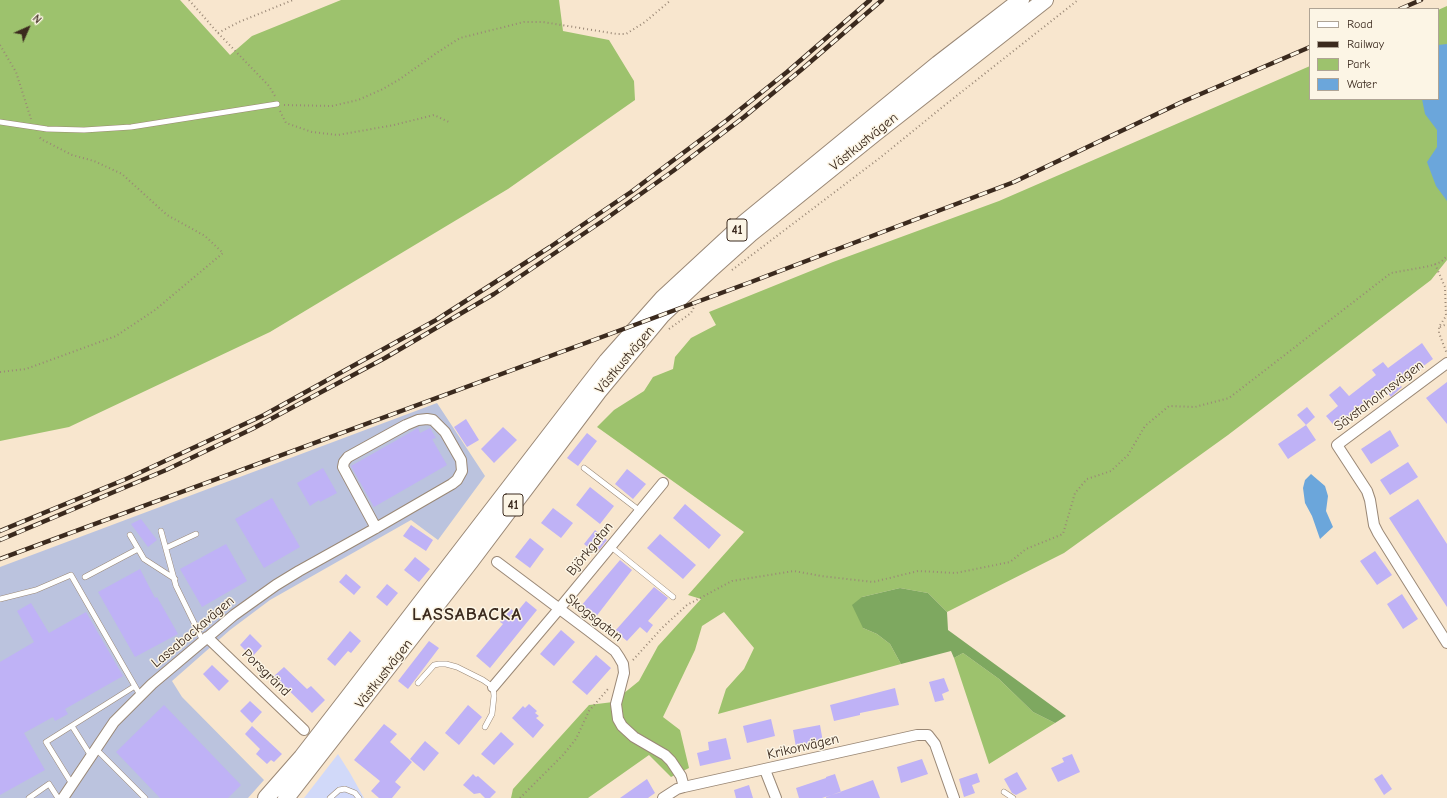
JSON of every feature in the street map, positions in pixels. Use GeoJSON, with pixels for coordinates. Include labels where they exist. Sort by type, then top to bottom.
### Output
{"type":"FeatureCollection","features":[{"type":"Feature","properties":{"kind":"main road","name":"Västkustvägen"},"geometry":{"type":"LineString","coordinates":[[266,798],[302,757],[337,713],[595,377],[640,322],[713,251],[767,204],[938,64],[1021,0]]}},
{"type":"Feature","properties":{"kind":"main road","name":"Västkustvägen"},"geometry":{"type":"LineString","coordinates":[[286,798],[470,562],[598,392],[662,315],[710,270],[762,225],[885,125],[1045,0]]}},
{"type":"Feature","properties":{"kind":"street","name":"Sävstaholmsvägen"},"geometry":{"type":"LineString","coordinates":[[1446,640],[1378,533],[1374,525],[1367,491],[1337,445],[1447,363]]}},
{"type":"Feature","properties":{"kind":"street","name":"Lassabackavägen"},"geometry":{"type":"LineString","coordinates":[[63,798],[114,722],[137,691],[234,615],[276,585],[376,528],[452,484],[460,476],[462,471],[461,460],[445,432],[433,420],[427,418],[406,425],[348,457],[344,462],[343,467],[376,528]]}},
{"type":"Feature","properties":{"kind":"street","name":"Björkgatan"},"geometry":{"type":"LineString","coordinates":[[492,687],[559,609],[662,483]]}},
{"type":"Feature","properties":{"kind":"street","name":"Skogsgatan"},"geometry":{"type":"LineString","coordinates":[[497,562],[615,651],[623,664],[624,671]]}},
{"type":"Feature","properties":{"kind":"street","name":"Porsgränd"},"geometry":{"type":"LineString","coordinates":[[205,639],[304,730]]}},
{"type":"Feature","properties":{"kind":"street"},"geometry":{"type":"LineString","coordinates":[[624,671],[616,704],[618,719],[622,726],[634,737],[665,755],[681,776],[684,787],[677,789],[664,798]]}},
{"type":"Feature","properties":{"kind":"street","name":"Krikonvägen"},"geometry":{"type":"LineString","coordinates":[[684,787],[917,735],[928,735],[936,744],[954,798]]}},
{"type":"Feature","properties":{"kind":"street"},"geometry":{"type":"LineString","coordinates":[[765,770],[776,798]]}},
{"type":"Feature","properties":{"kind":"lane"},"geometry":{"type":"LineString","coordinates":[[0,122],[47,129],[84,130],[131,127],[276,104]]}},
{"type":"Feature","properties":{"kind":"lane"},"geometry":{"type":"LineString","coordinates":[[584,468],[640,511]]}},
{"type":"Feature","properties":{"kind":"lane"},"geometry":{"type":"LineString","coordinates":[[160,531],[176,586],[205,639]]}},
{"type":"Feature","properties":{"kind":"lane"},"geometry":{"type":"LineString","coordinates":[[166,548],[196,534]]}},
{"type":"Feature","properties":{"kind":"lane"},"geometry":{"type":"LineString","coordinates":[[130,536],[144,558],[175,579]]}},
{"type":"Feature","properties":{"kind":"lane"},"geometry":{"type":"LineString","coordinates":[[610,546],[673,597]]}},
{"type":"Feature","properties":{"kind":"lane"},"geometry":{"type":"LineString","coordinates":[[85,577],[138,549]]}},
{"type":"Feature","properties":{"kind":"lane"},"geometry":{"type":"LineString","coordinates":[[0,599],[36,590],[71,575],[137,691],[72,726],[46,742],[72,784]]}},
{"type":"Feature","properties":{"kind":"lane"},"geometry":{"type":"LineString","coordinates":[[418,683],[434,665],[446,664],[471,673],[492,687],[494,707],[485,726]]}},
{"type":"Feature","properties":{"kind":"lane"},"geometry":{"type":"LineString","coordinates":[[72,726],[93,753],[145,798]]}},
{"type":"Feature","properties":{"kind":"lane"},"geometry":{"type":"LineString","coordinates":[[29,798],[49,784],[58,798]]}},
{"type":"Feature","properties":{"kind":"lane"},"geometry":{"type":"LineString","coordinates":[[330,798],[339,790],[345,789],[355,793],[359,798]]}},
{"type":"Feature","properties":{"kind":"lane"},"geometry":{"type":"LineString","coordinates":[[1004,792],[1013,798]]}},
{"type":"Feature","properties":{"kind":"path"},"geometry":{"type":"LineString","coordinates":[[189,0],[218,33],[269,86],[275,96],[276,104],[286,123],[312,132],[338,135],[394,125],[434,115],[451,122]]}},
{"type":"Feature","properties":{"kind":"path"},"geometry":{"type":"LineString","coordinates":[[218,33],[239,22],[293,0]]}},
{"type":"Feature","properties":{"kind":"path"},"geometry":{"type":"LineString","coordinates":[[276,104],[332,106],[358,100],[383,90],[460,38],[524,22],[542,22],[617,34],[626,34],[645,22],[671,0]]}},
{"type":"Feature","properties":{"kind":"path"},"geometry":{"type":"LineString","coordinates":[[728,273],[881,157],[944,105],[1078,0]]}},
{"type":"Feature","properties":{"kind":"path"},"geometry":{"type":"LineString","coordinates":[[0,45],[16,72],[34,127],[41,139],[72,155],[94,161],[122,174],[167,215],[205,236],[223,253],[155,310],[116,336],[26,369],[0,372]]}},
{"type":"Feature","properties":{"kind":"path"},"geometry":{"type":"LineString","coordinates":[[624,671],[662,628],[687,605],[732,581],[794,571],[821,576],[873,582],[918,571],[956,573],[1010,562],[1026,549],[1063,534],[1075,493],[1087,479],[1111,471],[1128,455],[1145,426],[1169,406],[1195,407],[1229,398],[1391,273],[1430,266],[1436,264],[1447,256]]}},
{"type":"Feature","properties":{"kind":"path"},"geometry":{"type":"LineString","coordinates":[[1436,264],[1445,287],[1446,316],[1439,327],[1439,333],[1447,355]]}},
{"type":"Feature","properties":{"kind":"path"},"geometry":{"type":"LineString","coordinates":[[665,334],[691,313],[697,302]]}},
{"type":"Feature","properties":{"kind":"path"},"geometry":{"type":"LineString","coordinates":[[1439,327],[1447,324]]}},
{"type":"Feature","properties":{"kind":"path"},"geometry":{"type":"LineString","coordinates":[[520,798],[576,740],[589,711],[609,688]]}},
{"type":"Feature","properties":{"kind":"shaded area"},"geometry":{"type":"Polygon","coordinates":[[[437,403],[485,476],[438,540],[411,520],[270,600],[230,630],[172,681],[182,697],[264,780],[248,798],[0,798],[0,567],[437,403]]]}},
{"type":"Feature","properties":{"kind":"shaded area"},"geometry":{"type":"Polygon","coordinates":[[[338,754],[364,798],[304,798],[338,754]]]}},
{"type":"Feature","properties":{"kind":"green space"},"geometry":{"type":"Polygon","coordinates":[[[0,0],[180,0],[230,55],[252,36],[341,0],[559,0],[563,31],[609,40],[634,81],[635,100],[508,189],[270,332],[69,427],[0,441],[0,0]]]}},
{"type":"Feature","properties":{"kind":"green space"},"geometry":{"type":"Polygon","coordinates":[[[1447,6],[1447,260],[1431,280],[1228,435],[1064,553],[947,612],[928,593],[900,588],[862,597],[863,628],[877,634],[890,644],[901,664],[718,714],[726,689],[744,669],[754,648],[724,612],[702,626],[695,650],[663,717],[680,730],[689,768],[671,777],[649,755],[588,798],[511,798],[513,789],[589,705],[613,702],[639,681],[658,646],[701,599],[688,595],[744,532],[597,427],[614,410],[644,391],[653,377],[673,369],[675,357],[691,338],[716,325],[709,312],[833,262],[999,201],[1309,66],[1309,100],[1439,100],[1439,10],[1447,6]]]}},
{"type":"Feature","properties":{"kind":"green space"},"geometry":{"type":"Polygon","coordinates":[[[900,588],[928,593],[947,612],[948,630],[1066,716],[1055,723],[1033,712],[999,679],[963,653],[954,658],[951,651],[901,664],[890,644],[877,634],[863,628],[852,605],[862,597],[900,588]]]}},
{"type":"Feature","properties":{"kind":"green space"},"geometry":{"type":"Polygon","coordinates":[[[963,653],[999,679],[1033,712],[1055,723],[989,764],[954,658],[963,653]]]}},
{"type":"Feature","properties":{"kind":"water"},"geometry":{"type":"Polygon","coordinates":[[[1447,44],[1447,201],[1436,186],[1427,162],[1437,147],[1437,130],[1425,114],[1422,100],[1439,100],[1439,45],[1447,44]]]}},
{"type":"Feature","properties":{"kind":"water"},"geometry":{"type":"Polygon","coordinates":[[[1311,474],[1325,486],[1328,496],[1326,511],[1333,527],[1320,539],[1312,516],[1305,503],[1303,488],[1305,480],[1311,474]]]}},
{"type":"Feature","properties":{"kind":"building"},"geometry":{"type":"Polygon","coordinates":[[[1422,343],[1433,359],[1399,384],[1402,387],[1391,397],[1384,389],[1337,429],[1326,416],[1338,406],[1329,395],[1340,386],[1349,396],[1376,375],[1372,370],[1383,362],[1388,368],[1422,343]]]}},
{"type":"Feature","properties":{"kind":"building"},"geometry":{"type":"Polygon","coordinates":[[[1447,382],[1447,424],[1426,398],[1447,382]]]}},
{"type":"Feature","properties":{"kind":"building"},"geometry":{"type":"Polygon","coordinates":[[[1307,407],[1315,417],[1306,425],[1297,415],[1307,407]]]}},
{"type":"Feature","properties":{"kind":"building"},"geometry":{"type":"Polygon","coordinates":[[[466,419],[479,440],[467,447],[454,427],[466,419]]]}},
{"type":"Feature","properties":{"kind":"building"},"geometry":{"type":"Polygon","coordinates":[[[1306,425],[1316,440],[1288,459],[1278,444],[1306,425]]]}},
{"type":"Feature","properties":{"kind":"building"},"geometry":{"type":"Polygon","coordinates":[[[503,427],[517,440],[494,463],[481,449],[503,427]]]}},
{"type":"Feature","properties":{"kind":"building"},"geometry":{"type":"Polygon","coordinates":[[[418,428],[420,433],[430,428],[436,438],[432,439],[447,465],[374,507],[351,466],[418,428]]]}},
{"type":"Feature","properties":{"kind":"building"},"geometry":{"type":"Polygon","coordinates":[[[1390,430],[1399,446],[1371,464],[1361,449],[1390,430]]]}},
{"type":"Feature","properties":{"kind":"building"},"geometry":{"type":"Polygon","coordinates":[[[587,433],[597,441],[578,466],[567,458],[587,433]]]}},
{"type":"Feature","properties":{"kind":"building"},"geometry":{"type":"Polygon","coordinates":[[[1408,462],[1418,477],[1390,495],[1380,480],[1408,462]]]}},
{"type":"Feature","properties":{"kind":"building"},"geometry":{"type":"Polygon","coordinates":[[[323,468],[337,493],[320,502],[319,500],[310,506],[297,483],[323,468]]]}},
{"type":"Feature","properties":{"kind":"building"},"geometry":{"type":"Polygon","coordinates":[[[627,469],[646,484],[633,499],[615,484],[627,469]]]}},
{"type":"Feature","properties":{"kind":"building"},"geometry":{"type":"Polygon","coordinates":[[[590,487],[614,506],[600,524],[576,505],[590,487]]]}},
{"type":"Feature","properties":{"kind":"building"},"geometry":{"type":"Polygon","coordinates":[[[272,498],[300,547],[264,568],[235,519],[272,498]]]}},
{"type":"Feature","properties":{"kind":"building"},"geometry":{"type":"Polygon","coordinates":[[[1418,499],[1447,544],[1447,607],[1389,518],[1418,499]]]}},
{"type":"Feature","properties":{"kind":"building"},"geometry":{"type":"Polygon","coordinates":[[[685,504],[721,535],[709,549],[673,518],[685,504]]]}},
{"type":"Feature","properties":{"kind":"building"},"geometry":{"type":"Polygon","coordinates":[[[553,508],[573,523],[561,538],[541,523],[553,508]]]}},
{"type":"Feature","properties":{"kind":"building"},"geometry":{"type":"Polygon","coordinates":[[[141,519],[157,540],[148,547],[131,524],[141,519]]]}},
{"type":"Feature","properties":{"kind":"building"},"geometry":{"type":"Polygon","coordinates":[[[411,525],[433,540],[426,551],[403,536],[411,525]]]}},
{"type":"Feature","properties":{"kind":"building"},"geometry":{"type":"Polygon","coordinates":[[[595,530],[607,540],[596,554],[584,544],[595,530]]]}},
{"type":"Feature","properties":{"kind":"building"},"geometry":{"type":"Polygon","coordinates":[[[660,534],[696,565],[683,579],[647,548],[660,534]]]}},
{"type":"Feature","properties":{"kind":"building"},"geometry":{"type":"Polygon","coordinates":[[[530,538],[544,549],[530,568],[515,557],[530,538]]]}},
{"type":"Feature","properties":{"kind":"building"},"geometry":{"type":"Polygon","coordinates":[[[226,544],[247,581],[202,607],[180,569],[226,544]]]}},
{"type":"Feature","properties":{"kind":"building"},"geometry":{"type":"Polygon","coordinates":[[[1375,551],[1392,575],[1377,585],[1360,561],[1375,551]]]}},
{"type":"Feature","properties":{"kind":"building"},"geometry":{"type":"Polygon","coordinates":[[[415,557],[430,569],[419,582],[404,570],[415,557]]]}},
{"type":"Feature","properties":{"kind":"building"},"geometry":{"type":"Polygon","coordinates":[[[620,560],[632,570],[595,618],[581,606],[620,560]]]}},
{"type":"Feature","properties":{"kind":"building"},"geometry":{"type":"Polygon","coordinates":[[[140,569],[155,598],[157,597],[178,634],[135,657],[98,592],[140,569]]]}},
{"type":"Feature","properties":{"kind":"building"},"geometry":{"type":"Polygon","coordinates":[[[346,574],[361,587],[354,595],[339,582],[346,574]]]}},
{"type":"Feature","properties":{"kind":"building"},"geometry":{"type":"Polygon","coordinates":[[[387,584],[398,593],[387,606],[376,597],[387,584]]]}},
{"type":"Feature","properties":{"kind":"building"},"geometry":{"type":"Polygon","coordinates":[[[654,587],[668,598],[648,621],[653,625],[647,633],[640,627],[627,641],[615,631],[654,587]]]}},
{"type":"Feature","properties":{"kind":"building"},"geometry":{"type":"Polygon","coordinates":[[[1402,594],[1418,619],[1403,629],[1387,604],[1402,594]]]}},
{"type":"Feature","properties":{"kind":"building"},"geometry":{"type":"Polygon","coordinates":[[[526,601],[537,610],[490,668],[476,656],[503,624],[500,622],[511,609],[516,613],[526,601]]]}},
{"type":"Feature","properties":{"kind":"building"},"geometry":{"type":"Polygon","coordinates":[[[31,603],[49,633],[86,612],[123,676],[65,709],[68,714],[55,721],[53,717],[24,733],[45,770],[0,795],[0,662],[34,642],[17,611],[31,603]]]}},
{"type":"Feature","properties":{"kind":"building"},"geometry":{"type":"Polygon","coordinates":[[[561,630],[575,642],[554,666],[540,654],[561,630]]]}},
{"type":"Feature","properties":{"kind":"building"},"geometry":{"type":"Polygon","coordinates":[[[350,631],[361,641],[351,653],[348,651],[335,666],[327,659],[350,631]]]}},
{"type":"Feature","properties":{"kind":"building"},"geometry":{"type":"Polygon","coordinates":[[[250,634],[262,646],[252,657],[240,645],[250,634]]]}},
{"type":"Feature","properties":{"kind":"building"},"geometry":{"type":"Polygon","coordinates":[[[429,641],[439,648],[408,689],[398,681],[429,641]]]}},
{"type":"Feature","properties":{"kind":"building"},"geometry":{"type":"Polygon","coordinates":[[[596,655],[611,668],[587,695],[572,682],[596,655]]]}},
{"type":"Feature","properties":{"kind":"building"},"geometry":{"type":"Polygon","coordinates":[[[212,665],[229,681],[219,691],[203,674],[212,665]]]}},
{"type":"Feature","properties":{"kind":"building"},"geometry":{"type":"Polygon","coordinates":[[[284,667],[307,689],[311,686],[325,700],[312,713],[274,676],[284,667]]]}},
{"type":"Feature","properties":{"kind":"building"},"geometry":{"type":"Polygon","coordinates":[[[944,678],[949,691],[942,694],[944,700],[935,702],[929,682],[944,678]]]}},
{"type":"Feature","properties":{"kind":"building"},"geometry":{"type":"Polygon","coordinates":[[[895,688],[899,705],[860,713],[860,715],[834,721],[830,705],[895,688]]]}},
{"type":"Feature","properties":{"kind":"building"},"geometry":{"type":"Polygon","coordinates":[[[250,701],[262,712],[252,723],[240,711],[250,701]]]}},
{"type":"Feature","properties":{"kind":"building"},"geometry":{"type":"Polygon","coordinates":[[[529,704],[537,711],[535,713],[539,716],[536,718],[544,725],[533,738],[512,718],[523,706],[525,708],[529,704]]]}},
{"type":"Feature","properties":{"kind":"building"},"geometry":{"type":"Polygon","coordinates":[[[164,705],[241,785],[228,798],[160,798],[116,752],[164,705]]]}},
{"type":"Feature","properties":{"kind":"building"},"geometry":{"type":"Polygon","coordinates":[[[468,705],[482,717],[459,745],[445,733],[468,705]]]}},
{"type":"Feature","properties":{"kind":"building"},"geometry":{"type":"Polygon","coordinates":[[[771,719],[775,736],[747,743],[743,726],[771,719]]]}},
{"type":"Feature","properties":{"kind":"building"},"geometry":{"type":"Polygon","coordinates":[[[384,724],[397,734],[390,742],[412,762],[395,782],[401,787],[392,798],[379,798],[371,791],[380,781],[354,760],[384,724]]]}},
{"type":"Feature","properties":{"kind":"building"},"geometry":{"type":"Polygon","coordinates":[[[820,725],[823,742],[796,747],[793,730],[820,725]]]}},
{"type":"Feature","properties":{"kind":"building"},"geometry":{"type":"Polygon","coordinates":[[[252,726],[282,754],[274,762],[271,760],[267,764],[256,754],[260,749],[245,734],[252,726]]]}},
{"type":"Feature","properties":{"kind":"building"},"geometry":{"type":"Polygon","coordinates":[[[501,732],[514,744],[494,765],[481,754],[501,732]]]}},
{"type":"Feature","properties":{"kind":"building"},"geometry":{"type":"Polygon","coordinates":[[[726,738],[731,759],[700,766],[697,753],[709,750],[708,742],[726,738]]]}},
{"type":"Feature","properties":{"kind":"building"},"geometry":{"type":"Polygon","coordinates":[[[425,741],[439,753],[424,771],[410,759],[425,741]]]}},
{"type":"Feature","properties":{"kind":"building"},"geometry":{"type":"Polygon","coordinates":[[[1072,754],[1080,772],[1058,782],[1051,768],[1064,762],[1062,758],[1072,754]]]}},
{"type":"Feature","properties":{"kind":"building"},"geometry":{"type":"Polygon","coordinates":[[[922,759],[928,774],[901,783],[897,767],[922,759]]]}},
{"type":"Feature","properties":{"kind":"building"},"geometry":{"type":"Polygon","coordinates":[[[1017,772],[1027,789],[1016,795],[1012,793],[1004,779],[1017,772]]]}},
{"type":"Feature","properties":{"kind":"building"},"geometry":{"type":"Polygon","coordinates":[[[977,773],[980,782],[972,785],[975,793],[964,797],[959,779],[977,773]]]}},
{"type":"Feature","properties":{"kind":"building"},"geometry":{"type":"Polygon","coordinates":[[[473,774],[476,777],[478,776],[496,792],[490,798],[485,798],[480,793],[474,794],[463,785],[473,774]]]}},
{"type":"Feature","properties":{"kind":"building"},"geometry":{"type":"Polygon","coordinates":[[[835,774],[841,792],[822,798],[799,798],[796,788],[835,774]]]}},
{"type":"Feature","properties":{"kind":"building"},"geometry":{"type":"Polygon","coordinates":[[[1382,774],[1392,789],[1384,795],[1374,779],[1382,774]]]}},
{"type":"Feature","properties":{"kind":"building"},"geometry":{"type":"Polygon","coordinates":[[[647,779],[655,793],[648,798],[620,798],[647,779]]]}},
{"type":"Feature","properties":{"kind":"building"},"geometry":{"type":"Polygon","coordinates":[[[873,780],[880,798],[826,798],[826,797],[873,780]]]}},
{"type":"Feature","properties":{"kind":"building"},"geometry":{"type":"Polygon","coordinates":[[[749,785],[753,798],[736,798],[734,790],[749,785]]]}},
{"type":"Feature","properties":{"kind":"railway"},"geometry":{"type":"LineString","coordinates":[[0,531],[126,479],[264,415],[436,320],[550,247],[631,192],[727,120],[787,72],[870,0]]}},
{"type":"Feature","properties":{"kind":"railway"},"geometry":{"type":"LineString","coordinates":[[0,540],[166,470],[252,429],[385,358],[494,294],[607,218],[673,171],[744,117],[882,0]]}},
{"type":"Feature","properties":{"kind":"railway"},"geometry":{"type":"LineString","coordinates":[[1402,8],[1421,0]]}},
{"type":"Feature","properties":{"kind":"railway"},"geometry":{"type":"LineString","coordinates":[[0,559],[751,282],[1014,182],[1182,102],[1309,47]]}},
{"type":"Feature","properties":{"kind":"district","name":"LASSABACKA"},"geometry":{"type":"Point","coordinates":[467,615]}}]}
